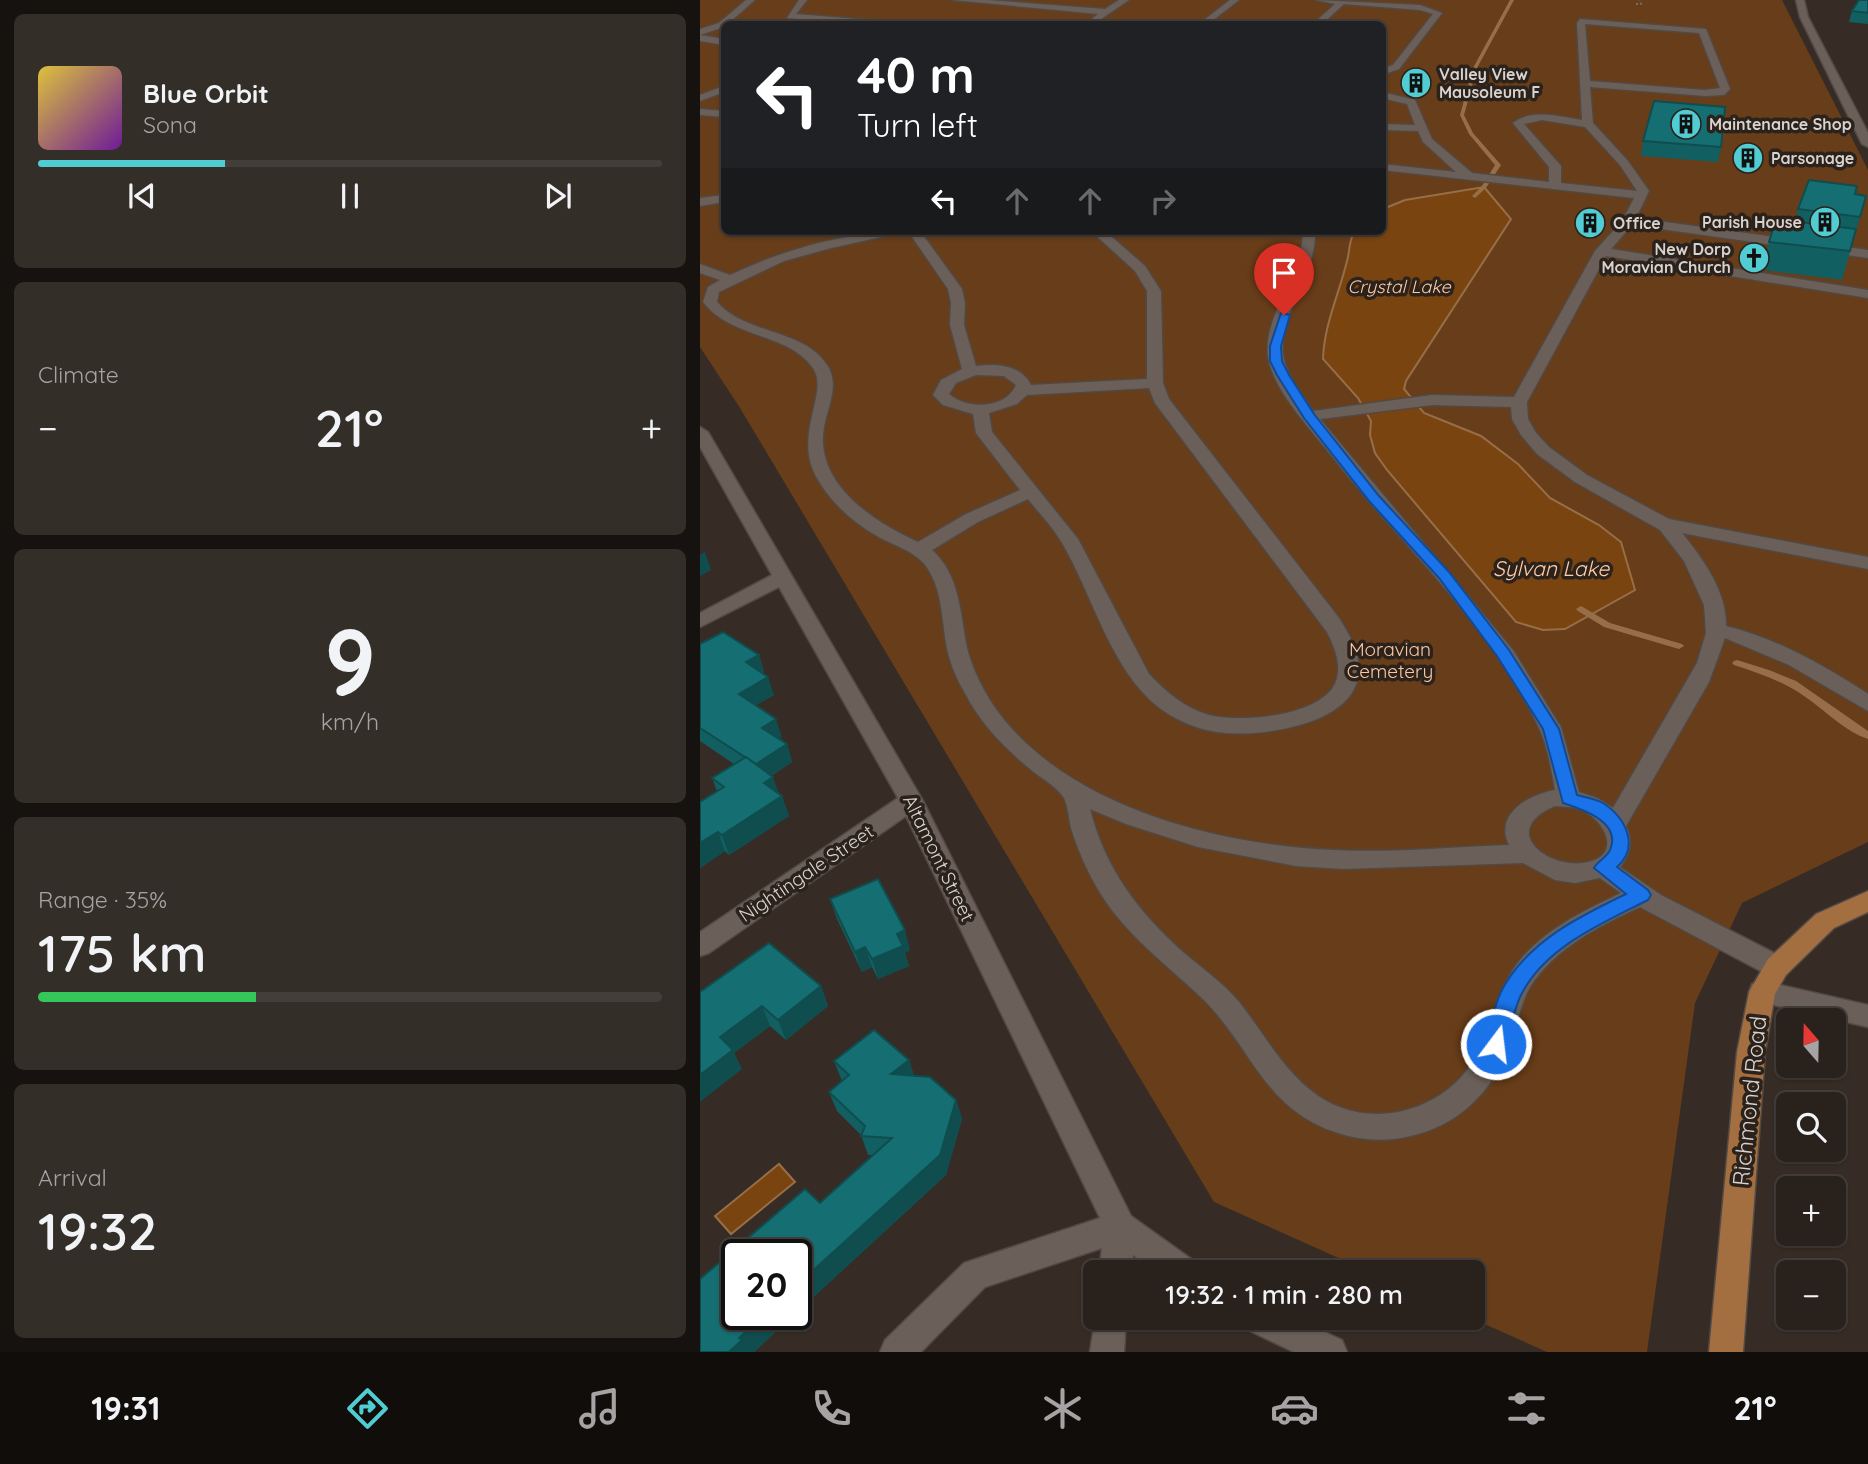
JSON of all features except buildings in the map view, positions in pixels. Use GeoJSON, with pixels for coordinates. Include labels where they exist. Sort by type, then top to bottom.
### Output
{"type":"FeatureCollection","features":[{"type":"Feature","properties":{"kind":"main road","name":"Richmond Road"},"geometry":{"type":"LineString","coordinates":[[1726,1352],[1751,1052],[1762,992],[1777,967],[1825,921],[1868,901]]}},
{"type":"Feature","properties":{"kind":"street"},"geometry":{"type":"LineString","coordinates":[[727,21],[751,0]]}},
{"type":"Feature","properties":{"kind":"street"},"geometry":{"type":"LineString","coordinates":[[803,0],[790,16],[846,21]]}},
{"type":"Feature","properties":{"kind":"street"},"geometry":{"type":"LineString","coordinates":[[956,0],[1107,12]]}},
{"type":"Feature","properties":{"kind":"street"},"geometry":{"type":"LineString","coordinates":[[1092,21],[1125,0]]}},
{"type":"Feature","properties":{"kind":"street"},"geometry":{"type":"LineString","coordinates":[[1207,21],[1235,0]]}},
{"type":"Feature","properties":{"kind":"street"},"geometry":{"type":"LineString","coordinates":[[1320,0],[1420,8],[1438,13],[1396,67],[1386,71]]}},
{"type":"Feature","properties":{"kind":"street"},"geometry":{"type":"LineString","coordinates":[[1320,21],[1342,2]]}},
{"type":"Feature","properties":{"kind":"street"},"geometry":{"type":"LineString","coordinates":[[1805,4],[1804,17],[1868,144]]}},
{"type":"Feature","properties":{"kind":"street"},"geometry":{"type":"LineString","coordinates":[[1585,84],[1705,93],[1720,93],[1724,89],[1703,31],[1592,21],[1581,23],[1587,124]]}},
{"type":"Feature","properties":{"kind":"street"},"geometry":{"type":"LineString","coordinates":[[700,32],[721,25]]}},
{"type":"Feature","properties":{"kind":"street"},"geometry":{"type":"LineString","coordinates":[[700,38],[721,42]]}},
{"type":"Feature","properties":{"kind":"street"},"geometry":{"type":"LineString","coordinates":[[700,99],[721,90]]}},
{"type":"Feature","properties":{"kind":"street"},"geometry":{"type":"LineString","coordinates":[[1386,96],[1411,102],[1427,140],[1473,175]]}},
{"type":"Feature","properties":{"kind":"street"},"geometry":{"type":"LineString","coordinates":[[700,111],[721,114]]}},
{"type":"Feature","properties":{"kind":"street"},"geometry":{"type":"LineString","coordinates":[[1555,185],[1555,166],[1518,123],[1529,118],[1542,117],[1587,124],[1624,163],[1643,191],[1629,221],[1602,251],[1519,402],[1518,409],[1525,430],[1539,447],[1559,464],[1603,492],[1665,524],[1868,563]]}},
{"type":"Feature","properties":{"kind":"street"},"geometry":{"type":"LineString","coordinates":[[1386,127],[1420,128]]}},
{"type":"Feature","properties":{"kind":"street"},"geometry":{"type":"LineString","coordinates":[[1386,167],[1641,195]]}},
{"type":"Feature","properties":{"kind":"street"},"geometry":{"type":"LineString","coordinates":[[700,202],[721,199]]}},
{"type":"Feature","properties":{"kind":"street"},"geometry":{"type":"LineString","coordinates":[[1629,221],[1868,254]]}},
{"type":"Feature","properties":{"kind":"street"},"geometry":{"type":"LineString","coordinates":[[883,235],[802,252],[729,279],[713,290],[710,302],[716,311],[731,320],[789,343],[813,359],[824,374],[826,384],[813,444],[815,459],[826,479],[851,511],[930,558],[952,608],[958,650],[970,683],[999,728],[1074,792],[1151,823],[1245,849],[1328,860],[1526,854]]}},
{"type":"Feature","properties":{"kind":"street"},"geometry":{"type":"LineString","coordinates":[[917,235],[955,289],[958,303],[957,324],[970,372]]}},
{"type":"Feature","properties":{"kind":"street"},"geometry":{"type":"LineString","coordinates":[[981,409],[980,421],[984,433],[1030,492],[1055,518],[1069,539],[1140,678],[1156,695],[1182,713],[1206,722],[1234,727],[1309,714],[1341,694],[1349,680],[1348,660],[1341,640],[1313,598],[1161,400],[1155,383],[1154,291],[1140,269],[1102,235]]}},
{"type":"Feature","properties":{"kind":"street"},"geometry":{"type":"LineString","coordinates":[[1310,235],[1303,265],[1275,346],[1276,361],[1309,415],[1374,499],[1444,575],[1504,654],[1551,729],[1569,799]]}},
{"type":"Feature","properties":{"kind":"street"},"geometry":{"type":"LineString","coordinates":[[1602,251],[1868,294]]}},
{"type":"Feature","properties":{"kind":"street"},"geometry":{"type":"LineString","coordinates":[[700,268],[729,279]]}},
{"type":"Feature","properties":{"kind":"street"},"geometry":{"type":"LineString","coordinates":[[1024,390],[1021,379],[1006,371],[970,372],[947,382],[941,395],[954,406],[981,409],[1013,400],[1024,390],[1155,383]]}},
{"type":"Feature","properties":{"kind":"street"},"geometry":{"type":"LineString","coordinates":[[1309,415],[1415,402],[1519,402]]}},
{"type":"Feature","properties":{"kind":"street","name":"Altamont Street"},"geometry":{"type":"LineString","coordinates":[[700,432],[912,801],[1120,1227],[1166,1260]]}},
{"type":"Feature","properties":{"kind":"street"},"geometry":{"type":"LineString","coordinates":[[919,550],[972,518],[1030,492]]}},
{"type":"Feature","properties":{"kind":"street"},"geometry":{"type":"LineString","coordinates":[[1615,825],[1708,663],[1717,630],[1715,607],[1708,585],[1665,524]]}},
{"type":"Feature","properties":{"kind":"street"},"geometry":{"type":"LineString","coordinates":[[700,621],[783,577]]}},
{"type":"Feature","properties":{"kind":"street"},"geometry":{"type":"LineString","coordinates":[[1717,630],[1734,633],[1800,660],[1868,704]]}},
{"type":"Feature","properties":{"kind":"street"},"geometry":{"type":"LineString","coordinates":[[1074,792],[1091,855],[1105,882],[1123,907],[1151,937],[1218,996],[1275,1074],[1300,1100],[1331,1117],[1365,1126],[1408,1124],[1437,1114],[1463,1096],[1484,1070],[1496,1044],[1512,991],[1531,965],[1566,934],[1590,918],[1641,895]]}},
{"type":"Feature","properties":{"kind":"street"},"geometry":{"type":"LineString","coordinates":[[1569,799],[1596,807],[1615,825],[1620,837],[1620,848],[1614,859],[1604,868],[1589,873],[1572,874],[1538,864],[1526,854],[1518,842],[1515,830],[1518,818],[1526,808],[1538,802],[1569,799]]}},
{"type":"Feature","properties":{"kind":"street","name":"Nightingale Street"},"geometry":{"type":"LineString","coordinates":[[700,946],[912,801]]}},
{"type":"Feature","properties":{"kind":"street"},"geometry":{"type":"LineString","coordinates":[[1604,868],[1641,895],[1777,967]]}},
{"type":"Feature","properties":{"kind":"street"},"geometry":{"type":"LineString","coordinates":[[1762,992],[1868,1016]]}},
{"type":"Feature","properties":{"kind":"street"},"geometry":{"type":"LineString","coordinates":[[897,1352],[975,1274],[1120,1227],[1116,1260]]}},
{"type":"Feature","properties":{"kind":"street"},"geometry":{"type":"LineString","coordinates":[[1107,1352],[1109,1330]]}},
{"type":"Feature","properties":{"kind":"street"},"geometry":{"type":"LineString","coordinates":[[1285,1330],[1330,1352]]}},
{"type":"Feature","properties":{"kind":"green space","name":"Moravian Cemetery"},"geometry":{"type":"Polygon","coordinates":[[[700,0],[1782,0],[1868,170],[1868,842],[1742,903],[1695,1003],[1647,1352],[1547,1352],[1485,1324],[1485,1260],[1343,1260],[1214,1202],[740,408],[700,347],[700,0]]]}},
{"type":"Feature","properties":{"kind":"water"},"geometry":{"type":"Polygon","coordinates":[[[1484,187],[1511,219],[1406,381],[1404,389],[1424,413],[1481,436],[1518,464],[1550,498],[1599,525],[1621,542],[1635,590],[1565,629],[1543,630],[1516,622],[1387,470],[1375,453],[1370,435],[1371,421],[1358,398],[1323,359],[1329,321],[1353,235],[1386,235],[1386,208],[1405,200],[1484,187]]]}},
{"type":"Feature","properties":{"kind":"water"},"geometry":{"type":"Polygon","coordinates":[[[779,1164],[795,1182],[731,1234],[715,1216],[779,1164]]]}},
{"type":"Feature","properties":{"kind":"waterway"},"geometry":{"type":"LineString","coordinates":[[1475,196],[1498,165],[1471,133],[1462,115],[1475,68],[1512,0]]}},
{"type":"Feature","properties":{"kind":"waterway"},"geometry":{"type":"LineString","coordinates":[[1581,609],[1607,625],[1679,646]]}},
{"type":"Feature","properties":{"kind":"waterway"},"geometry":{"type":"LineString","coordinates":[[1737,663],[1792,684],[1868,736]]}},
{"type":"Feature","properties":{"kind":"place","name":"Valley View Mausoleum F"},"geometry":{"type":"Point","coordinates":[1416,83]}},
{"type":"Feature","properties":{"kind":"place","name":"Maintenance Shop"},"geometry":{"type":"Point","coordinates":[1686,124]}},
{"type":"Feature","properties":{"kind":"place","name":"Parsonage"},"geometry":{"type":"Point","coordinates":[1748,158]}},
{"type":"Feature","properties":{"kind":"place","name":"Parish House"},"geometry":{"type":"Point","coordinates":[1825,222]}},
{"type":"Feature","properties":{"kind":"place","name":"Office"},"geometry":{"type":"Point","coordinates":[1590,223]}},
{"type":"Feature","properties":{"kind":"place","name":"New Dorp Moravian Church"},"geometry":{"type":"Point","coordinates":[1754,258]}},
{"type":"Feature","properties":{"kind":"route"},"geometry":{"type":"LineString","coordinates":[[1284,315],[1275,346],[1276,361],[1283,375],[1309,415],[1374,499],[1444,575],[1504,654],[1551,729],[1569,799],[1596,807],[1615,825],[1620,837],[1620,848],[1614,859],[1604,868],[1641,895],[1590,918],[1566,934],[1531,965],[1512,991],[1496,1044]]}},
{"type":"Feature","properties":{"kind":"water label","name":"Crystal Lake"},"geometry":{"type":"Point","coordinates":[1399,286]}},
{"type":"Feature","properties":{"kind":"water label","name":"Sylvan Lake"},"geometry":{"type":"Point","coordinates":[1551,568]}}]}
